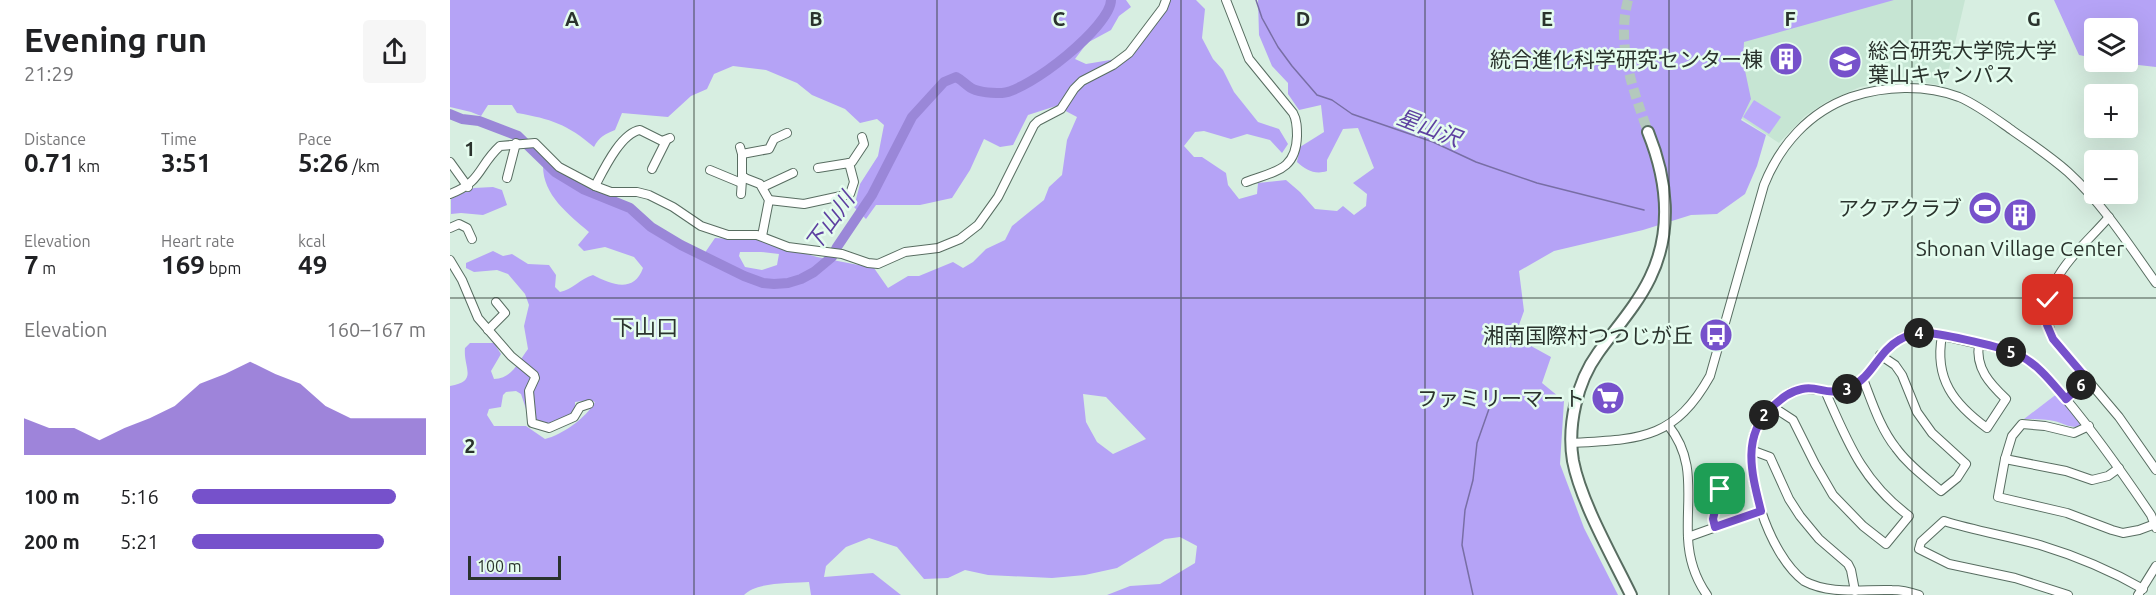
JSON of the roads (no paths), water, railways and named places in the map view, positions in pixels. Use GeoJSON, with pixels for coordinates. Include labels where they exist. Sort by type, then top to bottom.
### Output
{"type":"FeatureCollection","features":[{"type":"Feature","properties":{"kind":"main road"},"geometry":{"type":"LineString","coordinates":[[1631,595],[1586,501],[1573,460],[1572,443],[1577,398],[1585,376],[1596,355],[1640,297],[1651,277],[1662,242],[1665,218],[1664,188],[1660,163],[1648,132]]}},
{"type":"Feature","properties":{"kind":"street"},"geometry":{"type":"LineString","coordinates":[[450,194],[475,181],[497,148],[503,144],[536,143],[559,167],[595,186],[611,192],[637,192],[649,195],[701,225],[728,235],[762,236],[788,246],[842,254],[878,264],[905,252],[938,248],[969,233],[978,225],[998,197],[1034,125],[1061,109],[1082,81],[1113,65],[1129,52],[1163,8],[1166,0]]}},
{"type":"Feature","properties":{"kind":"street"},"geometry":{"type":"LineString","coordinates":[[1226,0],[1248,59],[1293,113],[1297,122],[1294,158],[1287,165],[1246,182]]}},
{"type":"Feature","properties":{"kind":"street"},"geometry":{"type":"LineString","coordinates":[[1572,443],[1639,437],[1668,425],[1699,396],[1710,376],[1764,185],[1771,168],[1786,145],[1806,123],[1824,109],[1862,93],[1902,88],[1921,89],[1959,97],[1978,107],[2042,150],[2069,174],[2109,217],[2156,283]]}},
{"type":"Feature","properties":{"kind":"street"},"geometry":{"type":"LineString","coordinates":[[595,186],[605,166],[629,134],[640,130],[668,140],[652,169]]}},
{"type":"Feature","properties":{"kind":"street"},"geometry":{"type":"LineString","coordinates":[[741,194],[744,179],[741,174],[741,151],[769,149],[774,139],[787,133]]}},
{"type":"Feature","properties":{"kind":"street"},"geometry":{"type":"LineString","coordinates":[[818,168],[852,162],[864,144],[862,137]]}},
{"type":"Feature","properties":{"kind":"street"},"geometry":{"type":"LineString","coordinates":[[507,178],[518,143]]}},
{"type":"Feature","properties":{"kind":"street"},"geometry":{"type":"LineString","coordinates":[[450,162],[468,186]]}},
{"type":"Feature","properties":{"kind":"street"},"geometry":{"type":"LineString","coordinates":[[769,200],[804,204],[850,194],[854,182],[849,163]]}},
{"type":"Feature","properties":{"kind":"street"},"geometry":{"type":"LineString","coordinates":[[710,170],[739,182],[744,179],[756,182],[763,187],[769,200],[762,236]]}},
{"type":"Feature","properties":{"kind":"street"},"geometry":{"type":"LineString","coordinates":[[763,187],[793,173]]}},
{"type":"Feature","properties":{"kind":"street"},"geometry":{"type":"LineString","coordinates":[[2109,217],[2054,280],[2048,300],[2047,325],[2053,339],[2118,417],[2156,470]]}},
{"type":"Feature","properties":{"kind":"street"},"geometry":{"type":"LineString","coordinates":[[450,228],[459,224],[467,228],[472,239]]}},
{"type":"Feature","properties":{"kind":"street"},"geometry":{"type":"LineString","coordinates":[[450,260],[462,280],[478,318],[511,356],[534,375],[535,378],[529,391],[532,423],[549,428],[574,417],[579,407],[590,404]]}},
{"type":"Feature","properties":{"kind":"street"},"geometry":{"type":"LineString","coordinates":[[488,330],[506,314],[496,302]]}},
{"type":"Feature","properties":{"kind":"street"},"geometry":{"type":"LineString","coordinates":[[1919,595],[1893,590],[1825,592],[1803,580],[1789,565],[1774,540],[1761,511],[1752,478],[1751,450],[1757,427],[1764,415],[1790,393],[1799,390],[1807,388],[1826,393],[1846,389],[1863,379],[1880,355],[1894,343],[1909,335],[1929,333],[2005,350],[2020,356],[2046,376],[2066,399],[2089,426],[2120,468],[2155,526],[2123,532],[2112,530],[2067,513],[1998,497],[2012,436],[2022,424],[2045,426],[2074,433],[2089,426]]}},
{"type":"Feature","properties":{"kind":"street"},"geometry":{"type":"LineString","coordinates":[[1942,336],[1940,366],[1946,384],[1958,404],[1987,428],[2006,399],[1989,382],[1977,354],[1979,344]]}},
{"type":"Feature","properties":{"kind":"street"},"geometry":{"type":"LineString","coordinates":[[1863,379],[1879,418],[1895,447],[1915,469],[1941,491],[1957,478],[1966,464],[1932,433],[1917,412],[1902,375],[1894,365],[1880,355]]}},
{"type":"Feature","properties":{"kind":"street"},"geometry":{"type":"LineString","coordinates":[[2066,399],[2087,379]]}},
{"type":"Feature","properties":{"kind":"street"},"geometry":{"type":"LineString","coordinates":[[1773,407],[1792,420],[1833,495],[1863,526],[1886,544],[1909,516],[1894,504],[1867,475],[1851,449],[1826,393]]}},
{"type":"Feature","properties":{"kind":"street"},"geometry":{"type":"LineString","coordinates":[[1668,425],[1685,455],[1689,476],[1688,537],[1694,570],[1707,595]]}},
{"type":"Feature","properties":{"kind":"street"},"geometry":{"type":"LineString","coordinates":[[1751,450],[1770,457],[1789,499],[1800,516],[1819,539],[1848,564],[1855,591]]}},
{"type":"Feature","properties":{"kind":"street"},"geometry":{"type":"LineString","coordinates":[[2005,459],[2066,471],[2092,480],[2108,476],[2120,468]]}},
{"type":"Feature","properties":{"kind":"street"},"geometry":{"type":"LineString","coordinates":[[1715,527],[1713,519],[1720,480]]}},
{"type":"Feature","properties":{"kind":"street"},"geometry":{"type":"LineString","coordinates":[[1688,537],[1761,511]]}},
{"type":"Feature","properties":{"kind":"street"},"geometry":{"type":"LineString","coordinates":[[2068,595],[2015,578],[1949,564],[1918,549],[1921,542],[1944,521],[2066,554],[2115,573],[2140,592],[2156,566]]}},
{"type":"Feature","properties":{"kind":"waterway","name":"下山川"},"geometry":{"type":"LineString","coordinates":[[450,114],[462,119],[479,121],[518,136],[555,172],[583,189],[630,208],[651,227],[681,245],[763,283],[788,283],[814,272],[832,257],[872,195],[912,117],[944,82],[956,77],[974,90],[982,92],[1002,93],[1014,89],[1048,70],[1067,56],[1098,25],[1111,0]]}},
{"type":"Feature","properties":{"kind":"waterway","name":"星山沢"},"geometry":{"type":"LineString","coordinates":[[1256,0],[1262,18],[1278,47],[1292,66],[1317,95],[1332,100],[1352,114],[1433,142],[1476,162],[1537,183],[1644,210]]}},
{"type":"Feature","properties":{"kind":"waterway"},"geometry":{"type":"LineString","coordinates":[[1473,595],[1462,545],[1465,510],[1473,480],[1477,443],[1490,406]]}},
{"type":"Feature","properties":{"kind":"tunnel"},"geometry":{"type":"LineString","coordinates":[[1628,0],[1625,17],[1625,51],[1632,83],[1648,132]]}},
{"type":"Feature","properties":{"kind":"place","name":"統合進化科学研究センター棟"},"geometry":{"type":"Point","coordinates":[1786,59]}},
{"type":"Feature","properties":{"kind":"place","name":"総合研究大学院大学 葉山キャンパス"},"geometry":{"type":"Point","coordinates":[1845,62]}},
{"type":"Feature","properties":{"kind":"place","name":"アクアクラブ"},"geometry":{"type":"Point","coordinates":[1985,208]}},
{"type":"Feature","properties":{"kind":"place","name":"Shonan Village Center"},"geometry":{"type":"Point","coordinates":[2020,215]}},
{"type":"Feature","properties":{"kind":"place","name":"湘南国際村つつじが丘"},"geometry":{"type":"Point","coordinates":[1716,335]}},
{"type":"Feature","properties":{"kind":"place","name":"ファミリーマート"},"geometry":{"type":"Point","coordinates":[1608,398]}},
{"type":"Feature","properties":{"kind":"district","name":"下山口"},"geometry":{"type":"Point","coordinates":[645,326]}}]}
